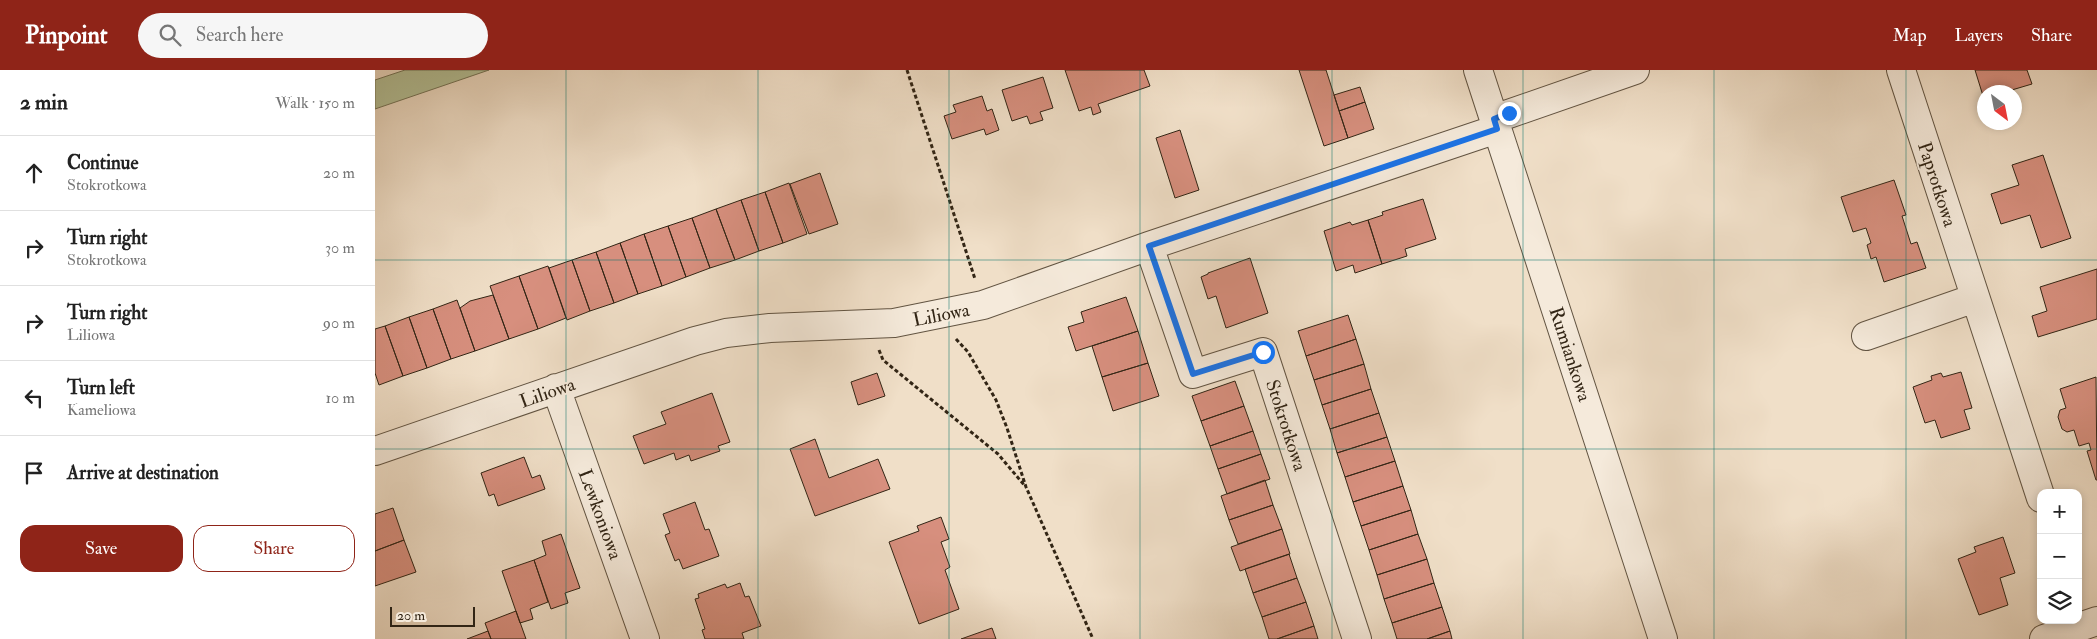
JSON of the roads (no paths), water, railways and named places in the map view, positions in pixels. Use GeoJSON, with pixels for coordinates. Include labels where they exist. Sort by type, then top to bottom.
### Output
{"type":"FeatureCollection","features":[{"type":"Feature","properties":{"kind":"street","name":"Rumiankowa"},"geometry":{"type":"LineString","coordinates":[[1478,70],[1663,639]]}},
{"type":"Feature","properties":{"kind":"street","name":"Liliowa"},"geometry":{"type":"LineString","coordinates":[[375,451],[695,341],[726,333],[770,328],[894,323],[942,315],[983,305],[1496,124],[1635,70]]}},
{"type":"Feature","properties":{"kind":"street","name":"Paprotkowa"},"geometry":{"type":"LineString","coordinates":[[1901,70],[2038,489]]}},
{"type":"Feature","properties":{"kind":"street","name":"Stokrotkowa"},"geometry":{"type":"LineString","coordinates":[[1149,246],[1193,374],[1263,352],[1357,639]]}},
{"type":"Feature","properties":{"kind":"street"},"geometry":{"type":"LineString","coordinates":[[1866,336],[1975,298]]}},
{"type":"Feature","properties":{"kind":"street","name":"Lewkoniowa"},"geometry":{"type":"LineString","coordinates":[[556,388],[645,639]]}},
{"type":"Feature","properties":{"kind":"street"},"geometry":{"type":"LineString","coordinates":[[2044,639],[2086,620]]}}]}
